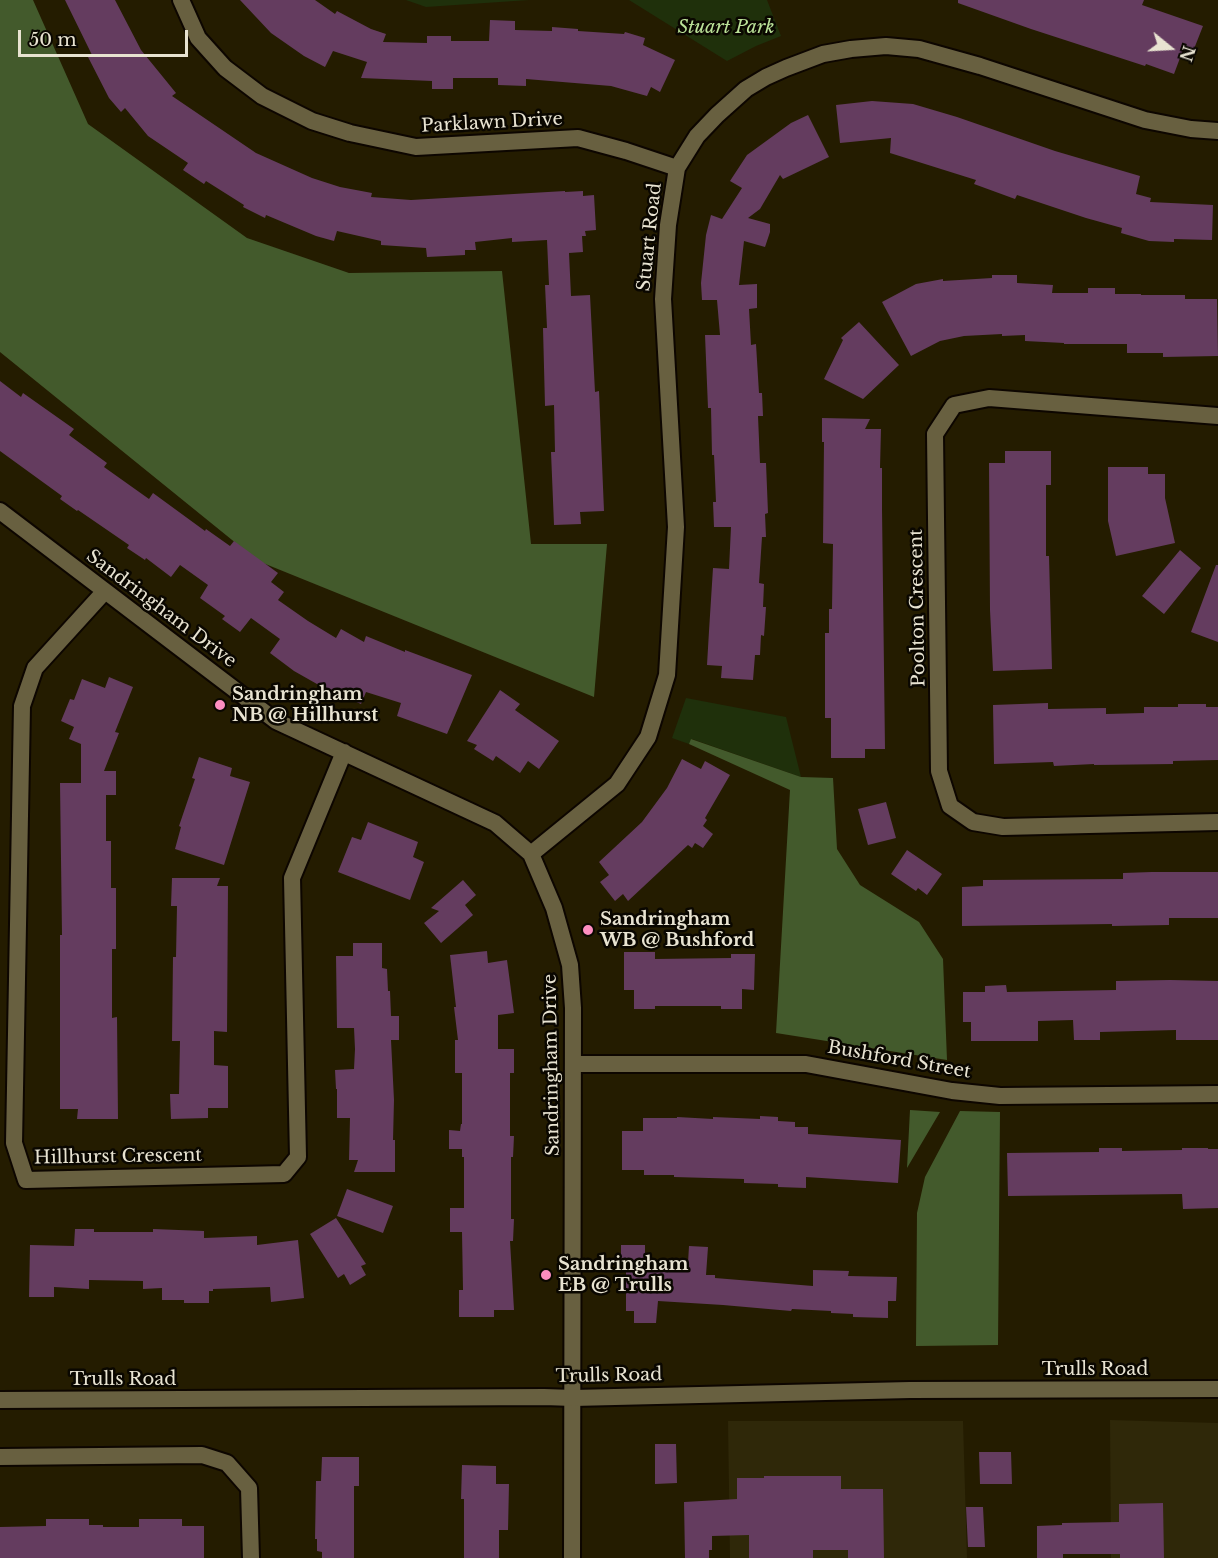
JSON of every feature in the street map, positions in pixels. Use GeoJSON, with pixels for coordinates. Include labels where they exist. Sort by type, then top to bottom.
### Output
{"type":"FeatureCollection","features":[{"type":"Feature","properties":{"kind":"street","name":"Parklawn Drive"},"geometry":{"type":"LineString","coordinates":[[181,0],[198,38],[225,69],[262,96],[321,124],[350,134],[416,147],[578,138],[677,168]]}},
{"type":"Feature","properties":{"kind":"street","name":"Stuart Road"},"geometry":{"type":"LineString","coordinates":[[531,854],[617,784],[648,737],[667,675],[676,527],[663,299],[668,225],[677,168],[697,136],[746,89],[766,77],[823,54],[886,46],[919,49],[980,66],[1145,120],[1191,129],[1218,131]]}},
{"type":"Feature","properties":{"kind":"street","name":"Poolton Crescent"},"geometry":{"type":"LineString","coordinates":[[1218,416],[989,398],[954,405],[935,434],[939,771],[950,806],[973,822],[1003,827],[1218,822]]}},
{"type":"Feature","properties":{"kind":"street","name":"Sandringham Drive"},"geometry":{"type":"LineString","coordinates":[[0,511],[276,721],[495,823],[531,854],[554,908],[570,965],[573,1008],[572,1558]]}},
{"type":"Feature","properties":{"kind":"street","name":"Hillhurst Crescent"},"geometry":{"type":"LineString","coordinates":[[105,591],[35,668],[21,706],[14,1143],[26,1180],[284,1174],[297,1157],[292,878],[344,752]]}},
{"type":"Feature","properties":{"kind":"street","name":"Bushford Street"},"geometry":{"type":"LineString","coordinates":[[574,1064],[806,1064],[952,1091],[1000,1096],[1218,1094]]}},
{"type":"Feature","properties":{"kind":"street","name":"Trulls Road"},"geometry":{"type":"LineString","coordinates":[[0,1400],[573,1398],[910,1390],[1218,1389]]}},
{"type":"Feature","properties":{"kind":"street"},"geometry":{"type":"LineString","coordinates":[[0,1457],[202,1455],[227,1463],[249,1488],[251,1558]]}},
{"type":"Feature","properties":{"kind":"shaded area"},"geometry":{"type":"Polygon","coordinates":[[[1110,1420],[1218,1423],[1218,1558],[1111,1558],[1110,1420]]]}},
{"type":"Feature","properties":{"kind":"shaded area"},"geometry":{"type":"Polygon","coordinates":[[[728,1421],[963,1421],[967,1558],[730,1558],[728,1421]]]}},
{"type":"Feature","properties":{"kind":"green space"},"geometry":{"type":"Polygon","coordinates":[[[0,0],[33,0],[88,124],[247,238],[349,273],[502,271],[531,544],[607,544],[594,697],[258,561],[0,352],[0,0]]]}},
{"type":"Feature","properties":{"kind":"green space"},"geometry":{"type":"Polygon","coordinates":[[[406,0],[529,0],[426,7],[406,0]]]}},
{"type":"Feature","properties":{"kind":"green space","name":"Stuart Park"},"geometry":{"type":"Polygon","coordinates":[[[629,0],[767,0],[781,36],[727,61],[629,0]]]}},
{"type":"Feature","properties":{"kind":"green space"},"geometry":{"type":"Polygon","coordinates":[[[686,698],[786,717],[801,777],[692,739],[689,744],[672,738],[686,698]]]}},
{"type":"Feature","properties":{"kind":"green space"},"geometry":{"type":"Polygon","coordinates":[[[691,739],[801,777],[833,778],[837,849],[860,885],[919,922],[943,959],[947,1060],[776,1033],[790,790],[689,744],[691,739]]]}},
{"type":"Feature","properties":{"kind":"green space"},"geometry":{"type":"Polygon","coordinates":[[[910,1110],[940,1112],[907,1168],[910,1110]]]}},
{"type":"Feature","properties":{"kind":"green space"},"geometry":{"type":"Polygon","coordinates":[[[960,1111],[1000,1112],[998,1345],[916,1346],[917,1213],[925,1177],[960,1111]]]}},
{"type":"Feature","properties":{"kind":"building"},"geometry":{"type":"Polygon","coordinates":[[[65,0],[115,0],[141,50],[176,93],[172,96],[256,153],[312,178],[340,187],[372,193],[371,197],[411,200],[565,191],[583,191],[583,196],[594,195],[596,230],[585,231],[586,236],[582,236],[583,252],[569,253],[571,296],[590,295],[595,392],[599,391],[604,511],[580,512],[581,524],[554,525],[551,452],[555,452],[554,405],[545,406],[543,328],[547,328],[545,285],[549,285],[547,240],[512,242],[512,238],[475,242],[476,250],[465,250],[465,255],[427,257],[426,248],[381,245],[381,241],[337,231],[334,241],[266,215],[265,218],[243,207],[244,205],[206,181],[204,184],[183,170],[188,163],[148,136],[125,108],[121,112],[109,98],[88,57],[92,55],[65,0]]]}},
{"type":"Feature","properties":{"kind":"building"},"geometry":{"type":"Polygon","coordinates":[[[240,0],[315,0],[335,14],[337,11],[371,29],[386,34],[383,42],[427,43],[427,36],[451,36],[451,41],[489,41],[490,20],[515,21],[515,30],[552,31],[552,27],[578,29],[578,31],[624,34],[625,32],[645,38],[643,45],[675,60],[660,92],[651,87],[647,96],[611,86],[526,79],[526,86],[498,85],[498,78],[453,78],[453,89],[432,89],[432,81],[361,78],[367,62],[333,51],[325,67],[304,56],[271,33],[240,0]]]}},
{"type":"Feature","properties":{"kind":"building"},"geometry":{"type":"Polygon","coordinates":[[[958,0],[1144,0],[1142,5],[1203,26],[1192,54],[1183,50],[1174,74],[1031,29],[958,3],[958,0]]]}},
{"type":"Feature","properties":{"kind":"building"},"geometry":{"type":"Polygon","coordinates":[[[872,101],[913,104],[1055,151],[1140,176],[1136,194],[1151,198],[1150,202],[1213,205],[1212,240],[1149,241],[1121,233],[1122,228],[1017,195],[1015,199],[974,184],[976,180],[890,153],[891,138],[840,143],[836,105],[872,101]]]}},
{"type":"Feature","properties":{"kind":"building"},"geometry":{"type":"Polygon","coordinates":[[[808,115],[829,157],[783,179],[780,175],[760,209],[748,218],[770,224],[765,247],[744,241],[739,285],[757,284],[757,308],[749,309],[751,345],[756,344],[759,393],[762,393],[763,416],[758,416],[760,463],[766,463],[768,513],[765,514],[766,537],[762,537],[759,583],[764,584],[763,607],[766,607],[764,636],[761,635],[760,655],[755,655],[753,680],[721,678],[722,666],[707,665],[713,568],[729,569],[731,527],[714,527],[713,502],[716,502],[714,455],[712,455],[711,408],[708,408],[705,335],[720,335],[717,300],[702,300],[701,283],[706,235],[711,215],[722,219],[742,188],[730,181],[747,155],[791,123],[808,115]]]}},
{"type":"Feature","properties":{"kind":"building"},"geometry":{"type":"Polygon","coordinates":[[[992,275],[1017,275],[1017,283],[1053,285],[1052,293],[1088,293],[1088,288],[1115,288],[1115,294],[1185,295],[1185,299],[1217,299],[1218,356],[1163,357],[1163,353],[1127,353],[1127,344],[1064,344],[1025,341],[1025,335],[1002,336],[1002,334],[964,336],[940,341],[911,356],[882,302],[916,284],[943,279],[943,281],[992,278],[992,275]]]}},
{"type":"Feature","properties":{"kind":"building"},"geometry":{"type":"Polygon","coordinates":[[[859,322],[899,365],[863,399],[824,379],[843,340],[841,338],[859,322]]]}},
{"type":"Feature","properties":{"kind":"building"},"geometry":{"type":"Polygon","coordinates":[[[0,381],[21,397],[23,393],[74,429],[69,435],[107,463],[104,467],[149,499],[153,493],[205,531],[206,529],[230,546],[234,541],[278,573],[271,582],[284,592],[278,600],[308,621],[336,638],[341,629],[364,642],[366,636],[472,675],[447,734],[397,716],[401,703],[366,692],[361,704],[324,688],[294,671],[270,653],[280,639],[251,618],[240,632],[222,619],[225,616],[200,598],[208,585],[180,565],[171,577],[146,558],[145,560],[127,548],[129,545],[60,499],[62,496],[0,451],[0,381]]]}},
{"type":"Feature","properties":{"kind":"building"},"geometry":{"type":"Polygon","coordinates":[[[822,418],[870,419],[865,429],[881,429],[885,749],[865,749],[865,758],[831,758],[831,718],[825,718],[825,633],[829,633],[829,609],[832,609],[833,544],[823,543],[824,442],[822,442],[822,418]]]}},
{"type":"Feature","properties":{"kind":"building"},"geometry":{"type":"Polygon","coordinates":[[[1005,451],[1051,451],[1051,485],[1046,485],[1046,556],[1049,556],[1052,669],[993,671],[990,610],[989,463],[1005,463],[1005,451]]]}},
{"type":"Feature","properties":{"kind":"building"},"geometry":{"type":"Polygon","coordinates":[[[1108,467],[1148,467],[1148,474],[1165,474],[1165,498],[1175,543],[1116,556],[1108,521],[1108,467]]]}},
{"type":"Feature","properties":{"kind":"building"},"geometry":{"type":"Polygon","coordinates":[[[1180,550],[1201,568],[1164,614],[1142,596],[1180,550]]]}},
{"type":"Feature","properties":{"kind":"building"},"geometry":{"type":"Polygon","coordinates":[[[1216,565],[1218,565],[1218,642],[1191,632],[1216,565]]]}},
{"type":"Feature","properties":{"kind":"building"},"geometry":{"type":"Polygon","coordinates":[[[109,677],[133,687],[115,732],[119,733],[104,771],[116,771],[116,795],[106,795],[106,841],[111,841],[111,888],[116,888],[116,949],[112,949],[112,1018],[117,1017],[118,1119],[77,1119],[78,1109],[60,1109],[60,935],[62,935],[60,783],[81,783],[81,744],[69,739],[74,727],[61,721],[70,699],[74,700],[82,679],[105,688],[109,677]]]}},
{"type":"Feature","properties":{"kind":"building"},"geometry":{"type":"Polygon","coordinates":[[[500,690],[520,704],[515,710],[559,741],[539,769],[528,761],[520,773],[496,756],[493,761],[474,749],[477,745],[467,741],[500,690]]]}},
{"type":"Feature","properties":{"kind":"building"},"geometry":{"type":"Polygon","coordinates":[[[1048,703],[1048,709],[1106,708],[1106,714],[1144,713],[1144,707],[1178,707],[1178,704],[1206,704],[1206,707],[1218,707],[1218,760],[1173,761],[1173,764],[1054,766],[1053,762],[994,764],[993,705],[1048,703]]]}},
{"type":"Feature","properties":{"kind":"building"},"geometry":{"type":"Polygon","coordinates":[[[199,757],[232,768],[230,776],[250,782],[224,865],[175,849],[181,827],[179,826],[195,779],[192,778],[199,757]]]}},
{"type":"Feature","properties":{"kind":"building"},"geometry":{"type":"Polygon","coordinates":[[[682,759],[701,769],[705,761],[730,775],[705,818],[707,820],[703,826],[713,834],[703,848],[695,843],[692,848],[688,845],[628,901],[623,894],[615,901],[600,882],[609,875],[599,862],[642,822],[667,788],[682,759]]]}},
{"type":"Feature","properties":{"kind":"building"},"geometry":{"type":"Polygon","coordinates":[[[886,802],[896,838],[868,845],[858,809],[886,802]]]}},
{"type":"Feature","properties":{"kind":"building"},"geometry":{"type":"Polygon","coordinates":[[[368,822],[418,842],[413,857],[424,862],[410,900],[338,872],[352,837],[361,840],[368,822]]]}},
{"type":"Feature","properties":{"kind":"building"},"geometry":{"type":"Polygon","coordinates":[[[907,850],[942,874],[927,895],[918,888],[916,891],[891,874],[907,850]]]}},
{"type":"Feature","properties":{"kind":"building"},"geometry":{"type":"Polygon","coordinates":[[[1218,872],[1218,918],[1169,918],[1169,925],[962,926],[962,887],[983,886],[983,880],[1123,879],[1123,873],[1218,872]]]}},
{"type":"Feature","properties":{"kind":"building"},"geometry":{"type":"Polygon","coordinates":[[[172,878],[220,878],[217,886],[228,886],[227,1032],[214,1031],[214,1065],[228,1066],[228,1108],[208,1108],[208,1118],[171,1119],[170,1094],[179,1094],[180,1041],[172,1041],[173,957],[176,957],[177,906],[171,906],[172,878]]]}},
{"type":"Feature","properties":{"kind":"building"},"geometry":{"type":"Polygon","coordinates":[[[463,880],[476,895],[465,905],[473,915],[441,943],[424,923],[439,911],[431,908],[463,880]]]}},
{"type":"Feature","properties":{"kind":"building"},"geometry":{"type":"Polygon","coordinates":[[[353,943],[382,943],[382,968],[387,969],[391,1016],[399,1016],[399,1040],[391,1040],[395,1172],[354,1172],[358,1160],[349,1160],[350,1118],[337,1118],[335,1070],[354,1069],[355,1049],[354,1028],[337,1028],[336,956],[353,956],[353,943]]]}},
{"type":"Feature","properties":{"kind":"building"},"geometry":{"type":"Polygon","coordinates":[[[487,951],[488,963],[507,960],[514,1013],[498,1015],[498,1049],[514,1049],[514,1073],[510,1073],[510,1136],[514,1136],[513,1157],[511,1157],[511,1219],[514,1219],[513,1241],[510,1241],[514,1310],[494,1310],[494,1317],[459,1317],[459,1290],[463,1290],[462,1232],[450,1232],[450,1208],[464,1208],[464,1157],[462,1157],[462,1149],[449,1149],[449,1130],[460,1131],[462,1124],[462,1073],[455,1073],[455,1040],[458,1040],[450,955],[487,951]]]}},
{"type":"Feature","properties":{"kind":"building"},"geometry":{"type":"Polygon","coordinates":[[[624,952],[655,952],[655,959],[731,958],[731,954],[755,954],[754,990],[742,989],[742,1009],[721,1009],[721,1006],[655,1006],[655,1009],[634,1009],[634,990],[624,990],[624,952]]]}},
{"type":"Feature","properties":{"kind":"building"},"geometry":{"type":"Polygon","coordinates":[[[1116,981],[1218,981],[1218,1040],[1176,1040],[1176,1030],[1100,1032],[1100,1040],[1074,1040],[1073,1020],[1038,1021],[1038,1041],[971,1041],[971,1022],[963,1022],[963,992],[985,992],[985,986],[1006,985],[1007,992],[1116,990],[1116,981]]]}},
{"type":"Feature","properties":{"kind":"building"},"geometry":{"type":"Polygon","coordinates":[[[760,1116],[778,1117],[778,1121],[795,1122],[795,1127],[808,1127],[808,1134],[901,1140],[898,1183],[806,1177],[806,1188],[778,1187],[778,1184],[744,1183],[744,1179],[644,1175],[644,1170],[622,1170],[622,1131],[643,1131],[643,1118],[760,1119],[760,1116]]]}},
{"type":"Feature","properties":{"kind":"building"},"geometry":{"type":"Polygon","coordinates":[[[1099,1148],[1122,1148],[1122,1151],[1218,1149],[1218,1208],[1183,1209],[1182,1194],[1008,1196],[1007,1153],[1099,1152],[1099,1148]]]}},
{"type":"Feature","properties":{"kind":"building"},"geometry":{"type":"Polygon","coordinates":[[[347,1189],[393,1206],[383,1233],[337,1216],[347,1189]]]}},
{"type":"Feature","properties":{"kind":"building"},"geometry":{"type":"Polygon","coordinates":[[[336,1218],[366,1264],[361,1266],[366,1275],[350,1285],[344,1274],[338,1278],[310,1234],[336,1218]]]}},
{"type":"Feature","properties":{"kind":"building"},"geometry":{"type":"Polygon","coordinates":[[[75,1229],[94,1229],[94,1232],[153,1232],[153,1229],[204,1231],[204,1238],[257,1236],[257,1245],[298,1240],[304,1298],[271,1302],[270,1287],[213,1289],[209,1291],[209,1303],[184,1303],[184,1300],[162,1300],[162,1288],[143,1289],[143,1281],[89,1280],[89,1289],[54,1287],[54,1297],[29,1297],[30,1245],[74,1246],[75,1229]]]}},
{"type":"Feature","properties":{"kind":"building"},"geometry":{"type":"Polygon","coordinates":[[[621,1245],[645,1245],[645,1264],[688,1263],[689,1246],[708,1247],[706,1275],[715,1275],[715,1278],[813,1286],[813,1270],[849,1271],[848,1276],[897,1277],[896,1301],[888,1301],[888,1318],[853,1317],[853,1314],[831,1313],[831,1311],[792,1309],[791,1311],[658,1301],[656,1323],[634,1323],[634,1311],[626,1311],[626,1266],[621,1266],[621,1245]]]}},
{"type":"Feature","properties":{"kind":"building"},"geometry":{"type":"Polygon","coordinates":[[[655,1444],[676,1444],[677,1483],[655,1484],[655,1444]]]}},
{"type":"Feature","properties":{"kind":"building"},"geometry":{"type":"Polygon","coordinates":[[[979,1452],[1011,1452],[1012,1484],[980,1484],[979,1452]]]}},
{"type":"Feature","properties":{"kind":"building"},"geometry":{"type":"Polygon","coordinates":[[[322,1457],[359,1457],[359,1486],[354,1486],[354,1558],[322,1558],[322,1552],[317,1551],[317,1539],[315,1539],[316,1481],[321,1481],[322,1457]]]}},
{"type":"Feature","properties":{"kind":"building"},"geometry":{"type":"Polygon","coordinates":[[[462,1465],[496,1466],[496,1484],[509,1484],[508,1530],[499,1530],[499,1558],[464,1558],[462,1465]]]}},
{"type":"Feature","properties":{"kind":"building"},"geometry":{"type":"Polygon","coordinates":[[[764,1476],[841,1476],[841,1489],[883,1489],[884,1558],[848,1558],[848,1550],[813,1550],[813,1558],[749,1558],[749,1535],[712,1536],[712,1550],[709,1550],[709,1558],[685,1558],[684,1502],[737,1499],[737,1478],[764,1478],[764,1476]]]}},
{"type":"Feature","properties":{"kind":"building"},"geometry":{"type":"Polygon","coordinates":[[[1163,1503],[1164,1558],[1120,1558],[1120,1554],[1063,1554],[1063,1558],[1037,1558],[1037,1526],[1119,1522],[1119,1504],[1163,1503]]]}},
{"type":"Feature","properties":{"kind":"building"},"geometry":{"type":"Polygon","coordinates":[[[966,1507],[983,1507],[985,1547],[968,1547],[966,1507]]]}},
{"type":"Feature","properties":{"kind":"building"},"geometry":{"type":"Polygon","coordinates":[[[46,1519],[89,1519],[89,1525],[139,1527],[139,1519],[182,1519],[182,1526],[204,1526],[204,1558],[0,1558],[0,1527],[46,1526],[46,1519]]]}},
{"type":"Feature","properties":{"kind":"place","name":"Sandringham NB @ Hillhurst"},"geometry":{"type":"Point","coordinates":[220,705]}},
{"type":"Feature","properties":{"kind":"place","name":"Sandringham WB @ Bushford"},"geometry":{"type":"Point","coordinates":[588,930]}},
{"type":"Feature","properties":{"kind":"place","name":"Sandringham EB @ Trulls"},"geometry":{"type":"Point","coordinates":[546,1275]}}]}
